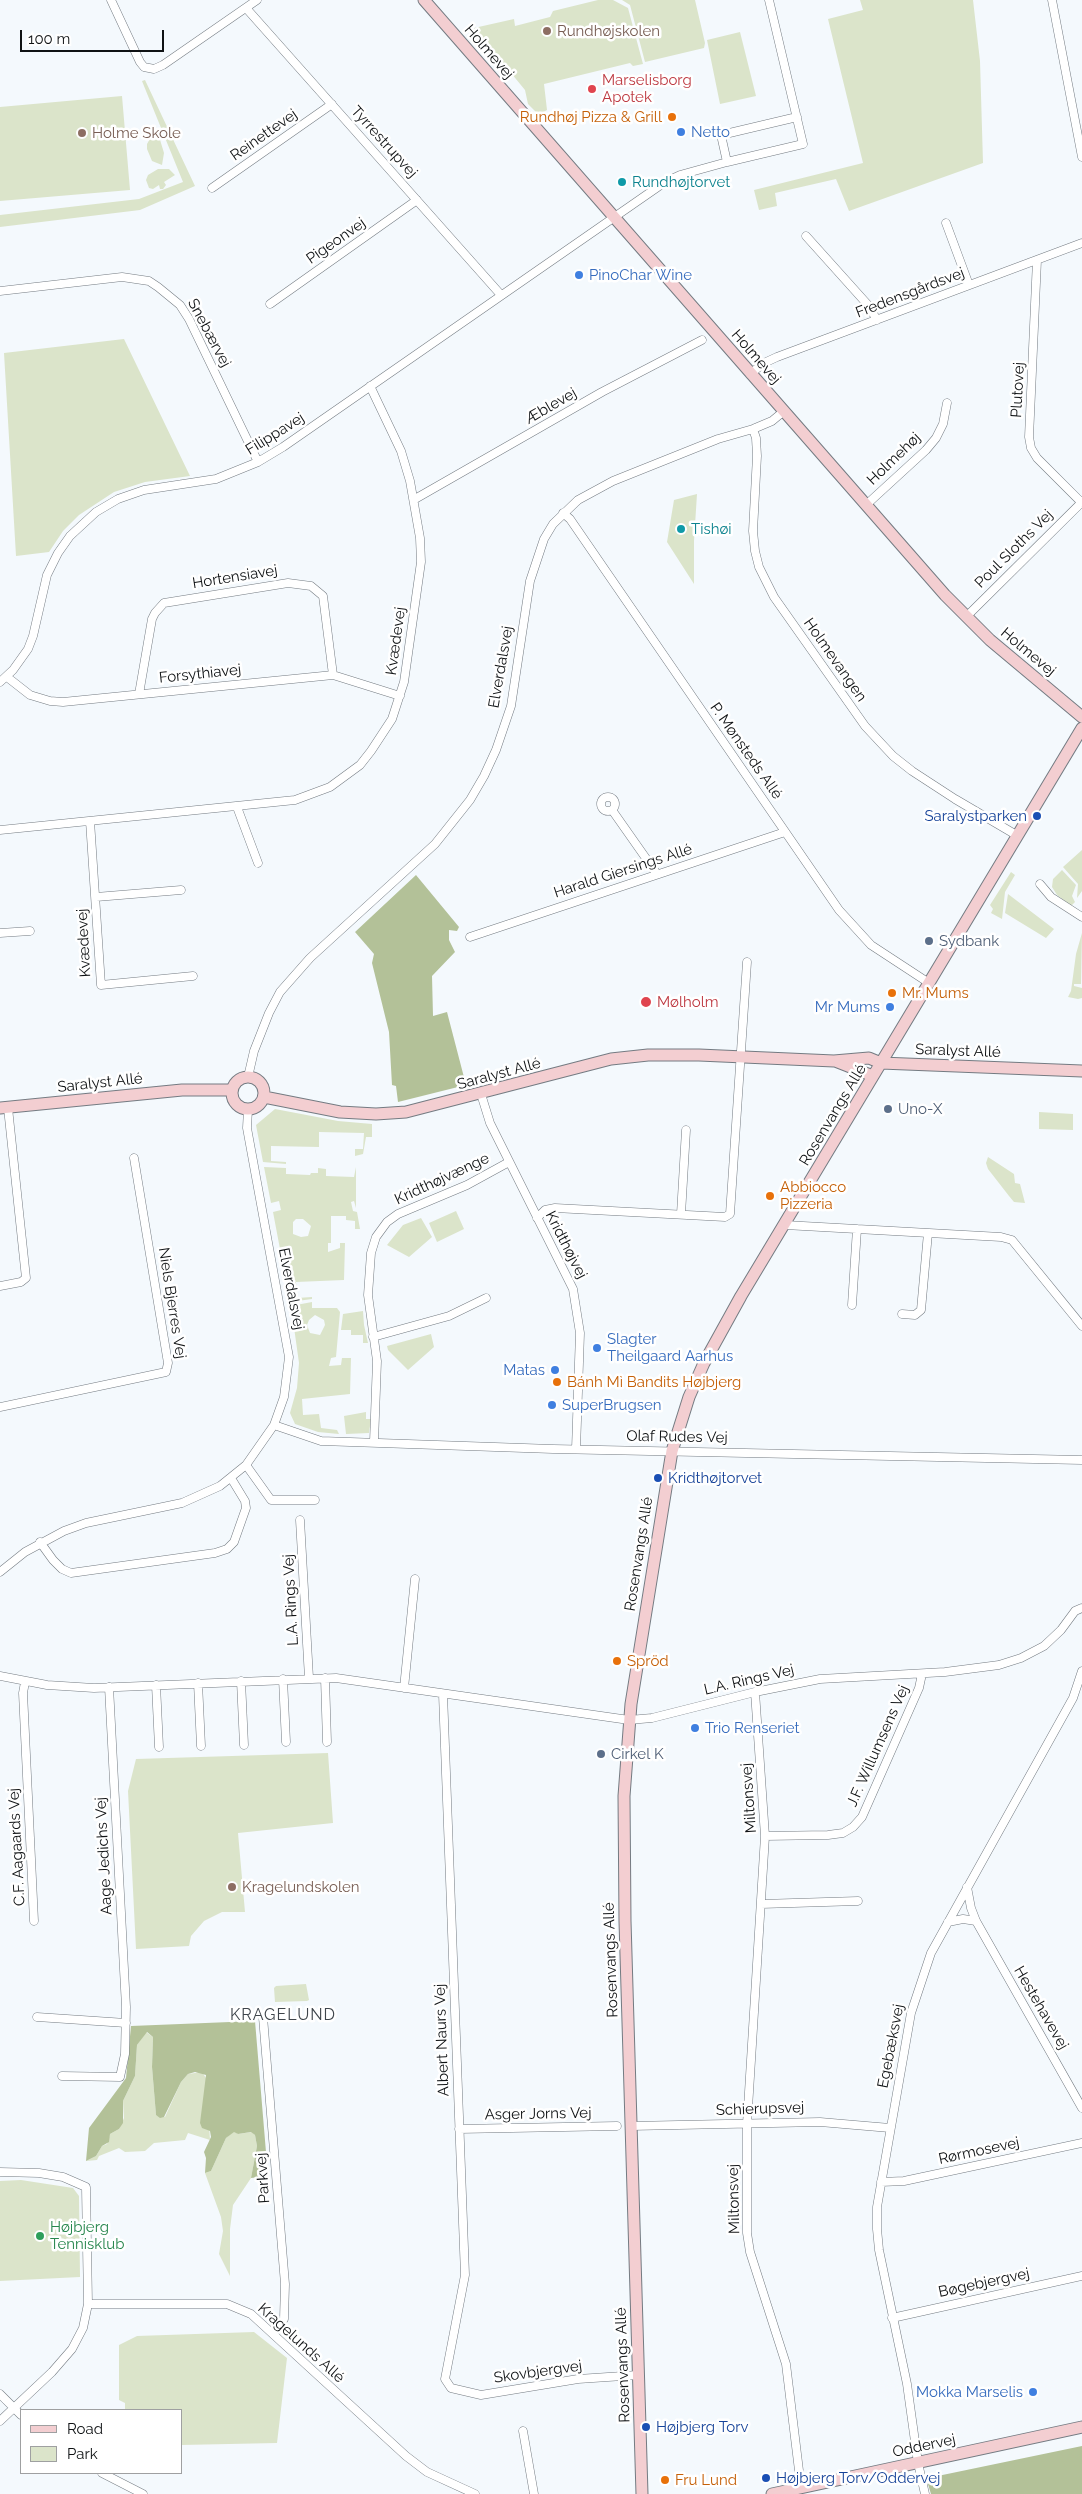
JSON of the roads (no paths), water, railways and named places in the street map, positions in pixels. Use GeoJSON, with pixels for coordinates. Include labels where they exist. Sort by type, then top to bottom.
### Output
{"type":"FeatureCollection","features":[{"type":"Feature","properties":{"kind":"street"},"geometry":{"type":"LineString","coordinates":[[111,0],[140,62],[149,69],[159,68],[257,0]]}},
{"type":"Feature","properties":{"kind":"street","name":"Holmevej"},"geometry":{"type":"LineString","coordinates":[[424,0],[612,217],[966,617],[1082,717]]}},
{"type":"Feature","properties":{"kind":"street"},"geometry":{"type":"LineString","coordinates":[[727,162],[721,135],[797,117],[769,0]]}},
{"type":"Feature","properties":{"kind":"street"},"geometry":{"type":"LineString","coordinates":[[1052,0],[1082,157]]}},
{"type":"Feature","properties":{"kind":"street","name":"Tyrrestrupvej"},"geometry":{"type":"LineString","coordinates":[[246,8],[501,295]]}},
{"type":"Feature","properties":{"kind":"street","name":"Reinettevej"},"geometry":{"type":"LineString","coordinates":[[212,188],[332,104]]}},
{"type":"Feature","properties":{"kind":"street","name":"Filippavej"},"geometry":{"type":"LineString","coordinates":[[3,680],[28,649],[33,636],[47,575],[58,553],[82,524],[118,499],[144,490],[216,479],[258,462],[665,182],[680,175],[727,162],[803,144],[797,117]]}},
{"type":"Feature","properties":{"kind":"street","name":"Pigeonvej"},"geometry":{"type":"LineString","coordinates":[[270,304],[417,200]]}},
{"type":"Feature","properties":{"kind":"street"},"geometry":{"type":"LineString","coordinates":[[946,223],[969,285]]}},
{"type":"Feature","properties":{"kind":"street"},"geometry":{"type":"LineString","coordinates":[[806,236],[868,306],[877,320]]}},
{"type":"Feature","properties":{"kind":"street","name":"Fredensgårdsvej"},"geometry":{"type":"LineString","coordinates":[[750,374],[764,363],[776,357],[1082,243]]}},
{"type":"Feature","properties":{"kind":"street","name":"Plutovej"},"geometry":{"type":"LineString","coordinates":[[1037,260],[1029,437],[1031,448],[1037,458],[1082,502]]}},
{"type":"Feature","properties":{"kind":"street","name":"Snebærvej"},"geometry":{"type":"LineString","coordinates":[[0,291],[122,277],[149,281],[170,294],[189,319],[258,462]]}},
{"type":"Feature","properties":{"kind":"street","name":"Æblevej"},"geometry":{"type":"LineString","coordinates":[[415,499],[602,392],[702,340]]}},
{"type":"Feature","properties":{"kind":"street","name":"Kvædevej"},"geometry":{"type":"LineString","coordinates":[[0,830],[294,800],[330,787],[360,765],[392,719],[400,696],[404,682],[420,571],[420,538],[415,499],[401,451],[370,386]]}},
{"type":"Feature","properties":{"kind":"street","name":"Holmehøj"},"geometry":{"type":"LineString","coordinates":[[866,505],[926,450],[936,438],[943,424],[947,403]]}},
{"type":"Feature","properties":{"kind":"street","name":"Elverdalsvej"},"geometry":{"type":"LineString","coordinates":[[248,1077],[254,1051],[269,1013],[280,992],[310,958],[435,844],[460,813],[484,776],[496,750],[511,706],[530,581],[544,539],[563,513],[578,500],[613,481],[718,439],[772,421],[784,411]]}},
{"type":"Feature","properties":{"kind":"street","name":"Holmevangen"},"geometry":{"type":"LineString","coordinates":[[752,429],[756,438],[757,456],[753,531],[755,551],[759,567],[774,597],[865,726],[888,751],[912,771],[1018,836]]}},
{"type":"Feature","properties":{"kind":"street","name":"Poul Sloths Vej"},"geometry":{"type":"LineString","coordinates":[[966,617],[1082,502]]}},
{"type":"Feature","properties":{"kind":"street","name":"P. Mønsteds Allé"},"geometry":{"type":"LineString","coordinates":[[563,513],[575,527],[839,910],[865,940],[888,959],[929,983]]}},
{"type":"Feature","properties":{"kind":"street","name":"Hortensiavej"},"geometry":{"type":"LineString","coordinates":[[139,694],[152,619],[164,603],[288,583],[311,586],[323,596],[333,675]]}},
{"type":"Feature","properties":{"kind":"street","name":"Forsythiavej"},"geometry":{"type":"LineString","coordinates":[[3,680],[30,695],[50,701],[63,702],[333,675],[400,696]]}},
{"type":"Feature","properties":{"kind":"street","name":"Rosenvangs Allé"},"geometry":{"type":"LineString","coordinates":[[642,2494],[624,1858],[624,1774],[629,1720],[672,1451],[686,1405],[704,1363],[741,1296],[1082,728]]}},
{"type":"Feature","properties":{"kind":"street"},"geometry":{"type":"LineString","coordinates":[[237,807],[258,862]]}},
{"type":"Feature","properties":{"kind":"street"},"geometry":{"type":"LineString","coordinates":[[612,810],[657,874]]}},
{"type":"Feature","properties":{"kind":"street","name":"Kvædevej"},"geometry":{"type":"LineString","coordinates":[[90,821],[101,985],[193,976]]}},
{"type":"Feature","properties":{"kind":"street","name":"Harald Giersings Allé"},"geometry":{"type":"LineString","coordinates":[[470,937],[785,832]]}},
{"type":"Feature","properties":{"kind":"street"},"geometry":{"type":"LineString","coordinates":[[1040,884],[1051,897],[1082,918]]}},
{"type":"Feature","properties":{"kind":"street","name":"Kvædevej"},"geometry":{"type":"LineString","coordinates":[[96,897],[181,890]]}},
{"type":"Feature","properties":{"kind":"street"},"geometry":{"type":"LineString","coordinates":[[0,933],[30,931]]}},
{"type":"Feature","properties":{"kind":"street"},"geometry":{"type":"LineString","coordinates":[[537,1218],[544,1210],[555,1208],[725,1217],[732,1209],[747,962]]}},
{"type":"Feature","properties":{"kind":"street","name":"Saralyst Allé"},"geometry":{"type":"LineString","coordinates":[[264,1097],[340,1112],[376,1114],[406,1112],[622,1057],[664,1054],[834,1061],[869,1058],[881,1063],[1082,1071]]}},
{"type":"Feature","properties":{"kind":"street","name":"Saralyst Allé"},"geometry":{"type":"LineString","coordinates":[[834,1061],[873,1076]]}},
{"type":"Feature","properties":{"kind":"street"},"geometry":{"type":"LineString","coordinates":[[248,1077],[254,1078],[262,1086],[264,1097],[256,1107],[248,1109],[242,1108],[234,1101],[232,1090],[238,1081],[248,1077]]}},
{"type":"Feature","properties":{"kind":"street","name":"Saralyst Allé"},"geometry":{"type":"LineString","coordinates":[[4,1108],[182,1090],[232,1090]]}},
{"type":"Feature","properties":{"kind":"street","name":"Kridthøjvej"},"geometry":{"type":"LineString","coordinates":[[480,1094],[490,1123],[566,1274],[576,1303],[580,1333],[576,1449]]}},
{"type":"Feature","properties":{"kind":"street"},"geometry":{"type":"LineString","coordinates":[[0,1286],[22,1282],[26,1278],[4,1108]]}},
{"type":"Feature","properties":{"kind":"street","name":"Elverdalsvej"},"geometry":{"type":"LineString","coordinates":[[0,1572],[40,1542],[86,1523],[201,1496],[231,1478],[246,1465],[274,1425],[284,1397],[289,1357],[247,1128],[248,1109]]}},
{"type":"Feature","properties":{"kind":"street"},"geometry":{"type":"LineString","coordinates":[[681,1214],[686,1130]]}},
{"type":"Feature","properties":{"kind":"street","name":"Niels Bjerres Vej"},"geometry":{"type":"LineString","coordinates":[[0,1407],[166,1372],[168,1362],[134,1158]]}},
{"type":"Feature","properties":{"kind":"street","name":"Kridthøjvænge"},"geometry":{"type":"LineString","coordinates":[[374,1442],[377,1381],[368,1294],[371,1252],[381,1229],[398,1214],[467,1185],[509,1162]]}},
{"type":"Feature","properties":{"kind":"street"},"geometry":{"type":"LineString","coordinates":[[785,1225],[1001,1237],[1012,1240],[1082,1326]]}},
{"type":"Feature","properties":{"kind":"street"},"geometry":{"type":"LineString","coordinates":[[852,1305],[857,1229]]}},
{"type":"Feature","properties":{"kind":"street"},"geometry":{"type":"LineString","coordinates":[[902,1314],[915,1315],[921,1310],[928,1233]]}},
{"type":"Feature","properties":{"kind":"street"},"geometry":{"type":"LineString","coordinates":[[373,1337],[449,1316],[486,1298]]}},
{"type":"Feature","properties":{"kind":"street","name":"Olaf Rudes Vej"},"geometry":{"type":"LineString","coordinates":[[274,1425],[321,1440],[576,1449],[1082,1460]]}},
{"type":"Feature","properties":{"kind":"street"},"geometry":{"type":"LineString","coordinates":[[246,1465],[271,1500],[315,1500]]}},
{"type":"Feature","properties":{"kind":"street"},"geometry":{"type":"LineString","coordinates":[[40,1542],[62,1569],[71,1573],[227,1550],[234,1542],[246,1508],[245,1500],[231,1478]]}},
{"type":"Feature","properties":{"kind":"street","name":"L.A. Rings Vej"},"geometry":{"type":"LineString","coordinates":[[300,1520],[309,1678]]}},
{"type":"Feature","properties":{"kind":"street"},"geometry":{"type":"LineString","coordinates":[[404,1688],[415,1579]]}},
{"type":"Feature","properties":{"kind":"street","name":"L.A. Rings Vej"},"geometry":{"type":"LineString","coordinates":[[0,1676],[25,1682],[109,1687],[326,1678],[629,1720],[652,1718],[820,1678],[974,1670],[1021,1658],[1044,1646],[1062,1630],[1076,1611],[1082,1608]]}},
{"type":"Feature","properties":{"kind":"street","name":"Egebæksvej"},"geometry":{"type":"LineString","coordinates":[[925,2494],[918,2463],[907,2384],[892,2318],[878,2236],[877,2206],[913,2005],[931,1953],[1073,1698],[1082,1671]]}},
{"type":"Feature","properties":{"kind":"street","name":"J.F. Willumsens Vej"},"geometry":{"type":"LineString","coordinates":[[765,1836],[828,1836],[843,1833],[853,1828],[862,1817],[919,1688],[922,1674]]}},
{"type":"Feature","properties":{"kind":"street"},"geometry":{"type":"LineString","coordinates":[[326,1678],[328,1742]]}},
{"type":"Feature","properties":{"kind":"street"},"geometry":{"type":"LineString","coordinates":[[283,1679],[286,1742]]}},
{"type":"Feature","properties":{"kind":"street"},"geometry":{"type":"LineString","coordinates":[[241,1681],[244,1745]]}},
{"type":"Feature","properties":{"kind":"street","name":"C.F. Aagaards Vej"},"geometry":{"type":"LineString","coordinates":[[25,1682],[23,1693],[34,1921]]}},
{"type":"Feature","properties":{"kind":"street"},"geometry":{"type":"LineString","coordinates":[[198,1683],[201,1746]]}},
{"type":"Feature","properties":{"kind":"street"},"geometry":{"type":"LineString","coordinates":[[156,1685],[159,1747]]}},
{"type":"Feature","properties":{"kind":"street","name":"Aage Jedichs Vej"},"geometry":{"type":"LineString","coordinates":[[62,2076],[120,2077],[126,2054],[109,1687]]}},
{"type":"Feature","properties":{"kind":"street","name":"Miltonsvej"},"geometry":{"type":"LineString","coordinates":[[756,1692],[765,1836],[747,2124],[747,2233],[750,2252],[786,2364],[801,2487]]}},
{"type":"Feature","properties":{"kind":"street","name":"Albert Naurs Vej"},"geometry":{"type":"LineString","coordinates":[[444,1694],[465,2275],[444,2374],[446,2383]]}},
{"type":"Feature","properties":{"kind":"street","name":"Hestehavevej"},"geometry":{"type":"LineString","coordinates":[[967,1887],[971,1908],[976,1921],[1082,2108]]}},
{"type":"Feature","properties":{"kind":"street"},"geometry":{"type":"LineString","coordinates":[[761,1904],[858,1901]]}},
{"type":"Feature","properties":{"kind":"street"},"geometry":{"type":"LineString","coordinates":[[948,1922],[963,1919],[976,1921]]}},
{"type":"Feature","properties":{"kind":"street"},"geometry":{"type":"LineString","coordinates":[[37,2017],[126,2023]]}},
{"type":"Feature","properties":{"kind":"street","name":"Parkvej"},"geometry":{"type":"LineString","coordinates":[[263,2017],[285,2284],[284,2319],[273,2334]]}},
{"type":"Feature","properties":{"kind":"street","name":"Schierupsvej"},"geometry":{"type":"LineString","coordinates":[[631,2126],[820,2122],[890,2128]]}},
{"type":"Feature","properties":{"kind":"street","name":"Asger Jorns Vej"},"geometry":{"type":"LineString","coordinates":[[459,2129],[617,2126]]}},
{"type":"Feature","properties":{"kind":"street","name":"Rørmosevej"},"geometry":{"type":"LineString","coordinates":[[881,2182],[904,2181],[1082,2143]]}},
{"type":"Feature","properties":{"kind":"street"},"geometry":{"type":"LineString","coordinates":[[0,2172],[39,2173],[64,2177],[86,2187],[88,2304],[83,2328],[72,2349],[0,2421]]}},
{"type":"Feature","properties":{"kind":"street","name":"Bøgebjergvej"},"geometry":{"type":"LineString","coordinates":[[892,2318],[1082,2276]]}},
{"type":"Feature","properties":{"kind":"street","name":"Kragelunds Allé"},"geometry":{"type":"LineString","coordinates":[[88,2304],[228,2304],[251,2314],[406,2456],[427,2472],[476,2494]]}},
{"type":"Feature","properties":{"kind":"street","name":"Skovbjergvej"},"geometry":{"type":"LineString","coordinates":[[446,2383],[451,2388],[481,2394],[578,2379],[638,2375]]}},
{"type":"Feature","properties":{"kind":"street"},"geometry":{"type":"LineString","coordinates":[[0,2394],[20,2414]]}},
{"type":"Feature","properties":{"kind":"street","name":"Oddervej"},"geometry":{"type":"LineString","coordinates":[[772,2494],[1082,2427]]}},
{"type":"Feature","properties":{"kind":"street"},"geometry":{"type":"LineString","coordinates":[[523,2431],[534,2494]]}},
{"type":"Feature","properties":{"kind":"street"},"geometry":{"type":"LineString","coordinates":[[104,2474],[143,2494]]}},
{"type":"Feature","properties":{"kind":"place","name":"Rundhøjskolen"},"geometry":{"type":"Point","coordinates":[547,31]}},
{"type":"Feature","properties":{"kind":"place","name":"Marselisborg Apotek"},"geometry":{"type":"Point","coordinates":[592,89]}},
{"type":"Feature","properties":{"kind":"place","name":"Rundhøj Pizza & Grill"},"geometry":{"type":"Point","coordinates":[672,117]}},
{"type":"Feature","properties":{"kind":"place","name":"Netto"},"geometry":{"type":"Point","coordinates":[681,132]}},
{"type":"Feature","properties":{"kind":"place","name":"Holme Skole"},"geometry":{"type":"Point","coordinates":[82,133]}},
{"type":"Feature","properties":{"kind":"place","name":"Rundhøjtorvet"},"geometry":{"type":"Point","coordinates":[622,182]}},
{"type":"Feature","properties":{"kind":"place","name":"PinoChar Wine"},"geometry":{"type":"Point","coordinates":[579,275]}},
{"type":"Feature","properties":{"kind":"place","name":"Tishøi"},"geometry":{"type":"Point","coordinates":[681,529]}},
{"type":"Feature","properties":{"kind":"place","name":"Saralystparken"},"geometry":{"type":"Point","coordinates":[1037,816]}},
{"type":"Feature","properties":{"kind":"place","name":"Sydbank"},"geometry":{"type":"Point","coordinates":[929,941]}},
{"type":"Feature","properties":{"kind":"place","name":"Mr. Mums"},"geometry":{"type":"Point","coordinates":[892,993]}},
{"type":"Feature","properties":{"kind":"place","name":"Mølholm"},"geometry":{"type":"Point","coordinates":[646,1002]}},
{"type":"Feature","properties":{"kind":"place","name":"Mr Mums"},"geometry":{"type":"Point","coordinates":[890,1007]}},
{"type":"Feature","properties":{"kind":"place","name":"Uno-X"},"geometry":{"type":"Point","coordinates":[888,1109]}},
{"type":"Feature","properties":{"kind":"place","name":"Abbiocco Pizzeria"},"geometry":{"type":"Point","coordinates":[770,1196]}},
{"type":"Feature","properties":{"kind":"place","name":"Slagter Theilgaard Aarhus"},"geometry":{"type":"Point","coordinates":[597,1348]}},
{"type":"Feature","properties":{"kind":"place","name":"Matas"},"geometry":{"type":"Point","coordinates":[555,1370]}},
{"type":"Feature","properties":{"kind":"place","name":"Bánh Mì Bandits Højbjerg"},"geometry":{"type":"Point","coordinates":[557,1382]}},
{"type":"Feature","properties":{"kind":"place","name":"SuperBrugsen"},"geometry":{"type":"Point","coordinates":[552,1405]}},
{"type":"Feature","properties":{"kind":"place","name":"Kridthøjtorvet"},"geometry":{"type":"Point","coordinates":[658,1478]}},
{"type":"Feature","properties":{"kind":"place","name":"Spröd"},"geometry":{"type":"Point","coordinates":[617,1661]}},
{"type":"Feature","properties":{"kind":"place","name":"Trio Renseriet"},"geometry":{"type":"Point","coordinates":[695,1728]}},
{"type":"Feature","properties":{"kind":"place","name":"Cirkel K"},"geometry":{"type":"Point","coordinates":[601,1754]}},
{"type":"Feature","properties":{"kind":"place","name":"Kragelundskolen"},"geometry":{"type":"Point","coordinates":[232,1887]}},
{"type":"Feature","properties":{"kind":"place","name":"Højbjerg Tennisklub"},"geometry":{"type":"Point","coordinates":[40,2236]}},
{"type":"Feature","properties":{"kind":"place","name":"Mokka Marselis"},"geometry":{"type":"Point","coordinates":[1033,2392]}},
{"type":"Feature","properties":{"kind":"place","name":"Højbjerg Torv"},"geometry":{"type":"Point","coordinates":[646,2427]}},
{"type":"Feature","properties":{"kind":"place","name":"Højbjerg Torv/Oddervej"},"geometry":{"type":"Point","coordinates":[766,2478]}},
{"type":"Feature","properties":{"kind":"place","name":"Fru Lund"},"geometry":{"type":"Point","coordinates":[665,2480]}},
{"type":"Feature","properties":{"kind":"district","name":"KRAGELUND"},"geometry":{"type":"Point","coordinates":[283,2015]}}]}
